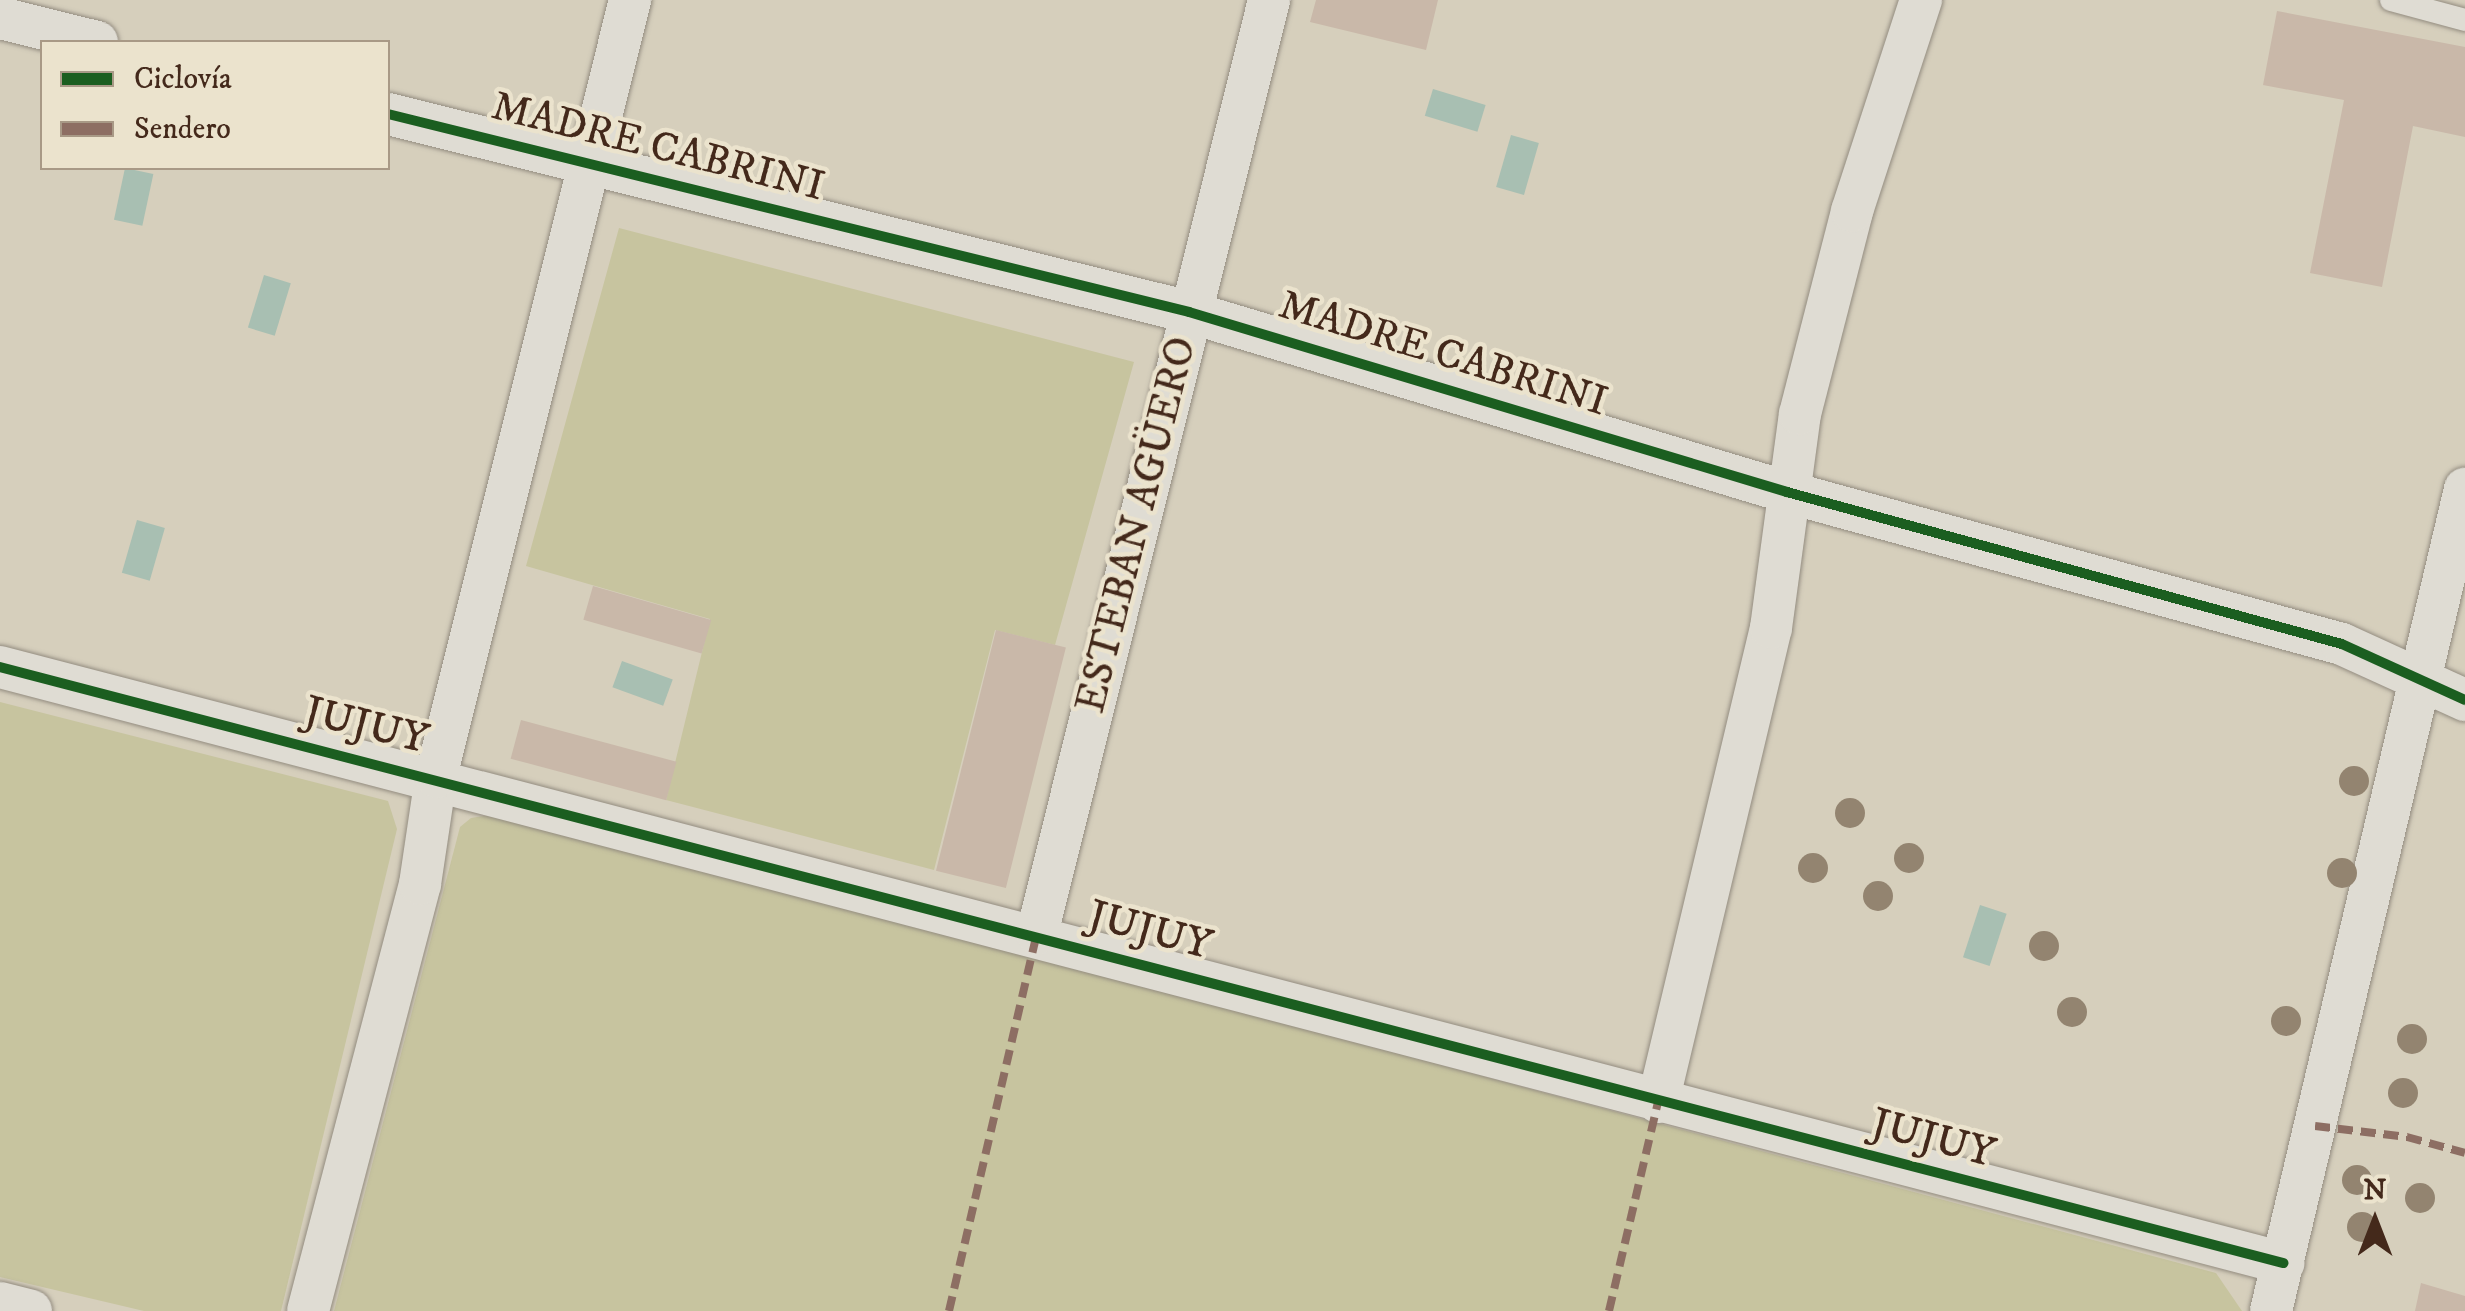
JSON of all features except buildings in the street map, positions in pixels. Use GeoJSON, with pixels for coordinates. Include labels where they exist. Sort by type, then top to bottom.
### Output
{"type":"FeatureCollection","features":[{"type":"Feature","properties":{"kind":"street"},"geometry":{"type":"LineString","coordinates":[[308,1311],[420,884],[436,776],[592,165],[630,0]]}},
{"type":"Feature","properties":{"kind":"street","name":"ESTEBAN AGÜERO"},"geometry":{"type":"LineString","coordinates":[[1037,934],[1269,0]]}},
{"type":"Feature","properties":{"kind":"street"},"geometry":{"type":"LineString","coordinates":[[1658,1102],[1771,628],[1787,492],[1852,212],[1921,0]]}},
{"type":"Feature","properties":{"kind":"street"},"geometry":{"type":"LineString","coordinates":[[0,18],[89,40]]}},
{"type":"Feature","properties":{"kind":"street","name":"MADRE CABRINI"},"geometry":{"type":"LineString","coordinates":[[390,114],[1189,312],[1787,492],[2342,644],[2417,683],[2465,700]]}},
{"type":"Feature","properties":{"kind":"street"},"geometry":{"type":"LineString","coordinates":[[2271,1311],[2465,488]]}},
{"type":"Feature","properties":{"kind":"street","name":"JUJUY"},"geometry":{"type":"LineString","coordinates":[[0,666],[436,776],[1658,1102],[2283,1264]]}},
{"type":"Feature","properties":{"kind":"street"},"geometry":{"type":"LineString","coordinates":[[0,1304],[30,1311]]}},
{"type":"Feature","properties":{"kind":"lane"},"geometry":{"type":"LineString","coordinates":[[2391,0],[2465,20]]}},
{"type":"Feature","properties":{"kind":"shaded area"},"geometry":{"type":"Polygon","coordinates":[[[1433,89],[1486,105],[1477,132],[1425,116],[1433,89]]]}},
{"type":"Feature","properties":{"kind":"shaded area"},"geometry":{"type":"Polygon","coordinates":[[[1511,135],[1539,143],[1524,195],[1496,187],[1511,135]]]}},
{"type":"Feature","properties":{"kind":"shaded area"},"geometry":{"type":"Polygon","coordinates":[[[125,170],[153,174],[142,226],[114,220],[125,170]]]}},
{"type":"Feature","properties":{"kind":"shaded area"},"geometry":{"type":"Polygon","coordinates":[[[619,228],[1134,362],[1055,645],[995,630],[934,870],[666,800],[710,619],[526,566],[619,228]]]}},
{"type":"Feature","properties":{"kind":"shaded area"},"geometry":{"type":"Polygon","coordinates":[[[264,275],[291,283],[275,336],[248,328],[264,275]]]}},
{"type":"Feature","properties":{"kind":"shaded area"},"geometry":{"type":"Polygon","coordinates":[[[137,520],[165,528],[150,581],[122,573],[137,520]]]}},
{"type":"Feature","properties":{"kind":"shaded area"},"geometry":{"type":"Polygon","coordinates":[[[622,661],[673,679],[663,706],[612,687],[622,661]]]}},
{"type":"Feature","properties":{"kind":"shaded area"},"geometry":{"type":"Polygon","coordinates":[[[0,702],[388,801],[397,829],[281,1311],[144,1311],[0,1277],[0,702]]]}},
{"type":"Feature","properties":{"kind":"shaded area"},"geometry":{"type":"Polygon","coordinates":[[[502,813],[2216,1273],[2242,1311],[334,1311],[460,827],[471,818],[502,813]]]}},
{"type":"Feature","properties":{"kind":"shaded area"},"geometry":{"type":"Polygon","coordinates":[[[1980,905],[2007,914],[1990,966],[1963,957],[1980,905]]]}},
{"type":"Feature","properties":{"kind":"marked path"},"geometry":{"type":"LineString","coordinates":[[949,1311],[1037,934]]}},
{"type":"Feature","properties":{"kind":"marked path"},"geometry":{"type":"LineString","coordinates":[[1609,1311],[1658,1102]]}},
{"type":"Feature","properties":{"kind":"marked path"},"geometry":{"type":"LineString","coordinates":[[2315,1126],[2407,1137],[2465,1153]]}},
{"type":"Feature","properties":{"kind":"cycle path"},"geometry":{"type":"LineString","coordinates":[[390,114],[1189,312],[1787,492],[2342,644],[2465,700]]}},
{"type":"Feature","properties":{"kind":"cycle path"},"geometry":{"type":"LineString","coordinates":[[0,667],[2283,1263]]}}]}
